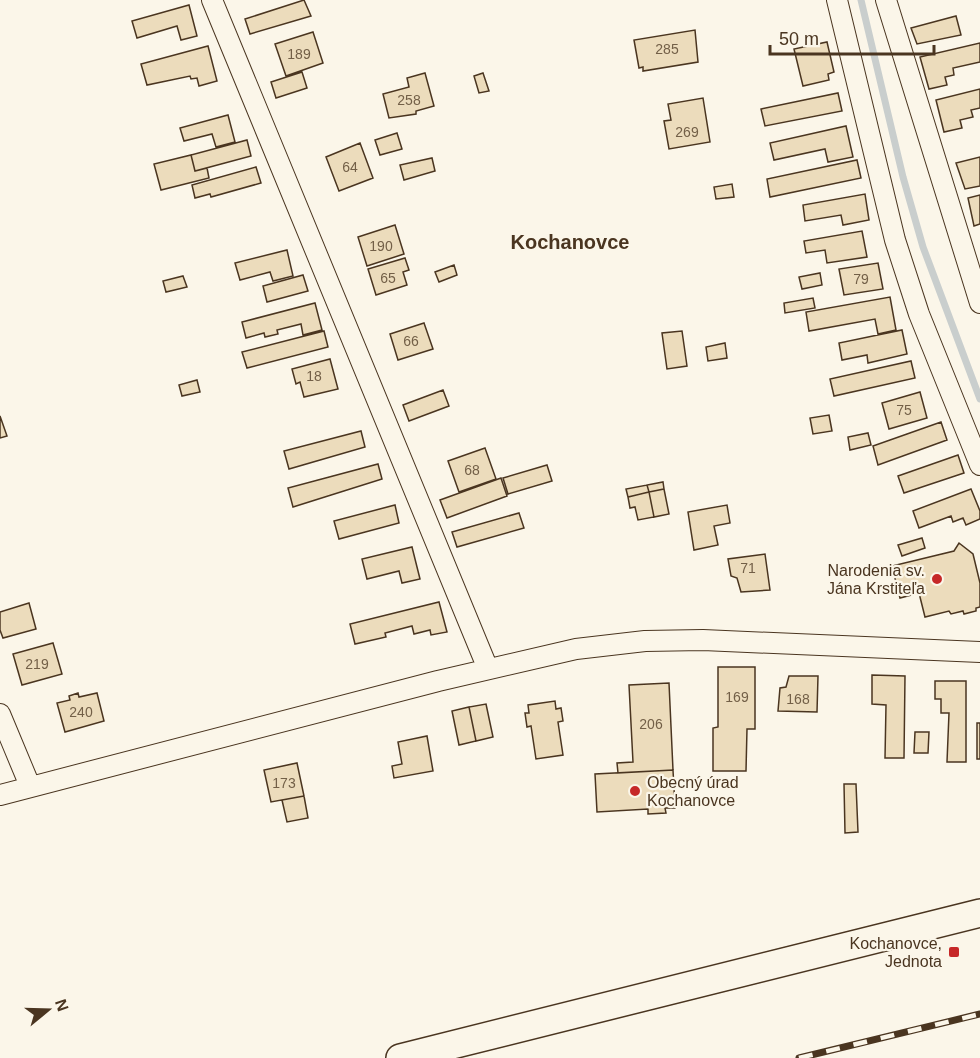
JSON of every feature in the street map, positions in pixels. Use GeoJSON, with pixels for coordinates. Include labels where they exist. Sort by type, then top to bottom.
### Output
{"type":"FeatureCollection","features":[{"type":"Feature","properties":{"kind":"main road"},"geometry":{"type":"LineString","coordinates":[[400,1058],[980,913]]}},
{"type":"Feature","properties":{"kind":"street"},"geometry":{"type":"LineString","coordinates":[[212,0],[488,669]]}},
{"type":"Feature","properties":{"kind":"street"},"geometry":{"type":"LineString","coordinates":[[837,0],[899,250],[919,314],[980,465]]}},
{"type":"Feature","properties":{"kind":"street"},"geometry":{"type":"LineString","coordinates":[[886,0],[980,303]]}},
{"type":"Feature","properties":{"kind":"street"},"geometry":{"type":"LineString","coordinates":[[0,795],[488,669],[576,649],[645,641],[745,642],[980,652]]}},
{"type":"Feature","properties":{"kind":"street"},"geometry":{"type":"LineString","coordinates":[[0,714],[30,786]]}},
{"type":"Feature","properties":{"kind":"building"},"geometry":{"type":"Polygon","coordinates":[[[304,0],[311,16],[250,34],[245,19],[304,0]]]}},
{"type":"Feature","properties":{"kind":"building"},"geometry":{"type":"Polygon","coordinates":[[[189,5],[197,36],[181,40],[177,26],[137,38],[132,21],[189,5]]]}},
{"type":"Feature","properties":{"kind":"building"},"geometry":{"type":"Polygon","coordinates":[[[956,16],[961,35],[917,44],[911,28],[956,16]]]}},
{"type":"Feature","properties":{"kind":"building"},"geometry":{"type":"Polygon","coordinates":[[[695,30],[698,62],[643,71],[643,67],[639,68],[634,40],[695,30]]]}},
{"type":"Feature","properties":{"kind":"building"},"geometry":{"type":"Polygon","coordinates":[[[313,32],[323,63],[286,76],[275,44],[313,32]]]}},
{"type":"Feature","properties":{"kind":"building"},"geometry":{"type":"Polygon","coordinates":[[[827,42],[834,72],[828,74],[829,80],[803,86],[794,49],[827,42]]]}},
{"type":"Feature","properties":{"kind":"building"},"geometry":{"type":"Polygon","coordinates":[[[980,43],[980,62],[953,68],[954,75],[945,77],[947,85],[929,89],[920,57],[980,43]]]}},
{"type":"Feature","properties":{"kind":"building"},"geometry":{"type":"Polygon","coordinates":[[[208,46],[217,81],[199,86],[197,78],[191,79],[190,76],[147,85],[141,64],[208,46]]]}},
{"type":"Feature","properties":{"kind":"building"},"geometry":{"type":"Polygon","coordinates":[[[302,72],[307,88],[276,98],[271,82],[302,72]]]}},
{"type":"Feature","properties":{"kind":"building"},"geometry":{"type":"Polygon","coordinates":[[[425,73],[434,106],[416,111],[416,114],[389,118],[383,94],[409,87],[407,78],[425,73]]]}},
{"type":"Feature","properties":{"kind":"building"},"geometry":{"type":"Polygon","coordinates":[[[483,73],[489,91],[479,93],[474,76],[483,73]]]}},
{"type":"Feature","properties":{"kind":"building"},"geometry":{"type":"Polygon","coordinates":[[[980,89],[980,108],[971,110],[973,117],[960,120],[962,128],[944,132],[936,100],[980,89]]]}},
{"type":"Feature","properties":{"kind":"building"},"geometry":{"type":"Polygon","coordinates":[[[838,93],[842,111],[765,126],[761,109],[838,93]]]}},
{"type":"Feature","properties":{"kind":"building"},"geometry":{"type":"Polygon","coordinates":[[[703,98],[710,142],[669,149],[664,121],[671,120],[668,104],[703,98]]]}},
{"type":"Feature","properties":{"kind":"building"},"geometry":{"type":"Polygon","coordinates":[[[228,115],[235,142],[216,147],[212,134],[184,141],[180,128],[228,115]]]}},
{"type":"Feature","properties":{"kind":"building"},"geometry":{"type":"Polygon","coordinates":[[[846,126],[853,157],[828,162],[825,149],[774,160],[770,143],[846,126]]]}},
{"type":"Feature","properties":{"kind":"building"},"geometry":{"type":"Polygon","coordinates":[[[397,133],[402,149],[380,155],[375,140],[397,133]]]}},
{"type":"Feature","properties":{"kind":"building"},"geometry":{"type":"Polygon","coordinates":[[[247,140],[251,156],[195,171],[191,155],[247,140]]]}},
{"type":"Feature","properties":{"kind":"building"},"geometry":{"type":"Polygon","coordinates":[[[360,143],[373,178],[339,191],[326,157],[360,143]]]}},
{"type":"Feature","properties":{"kind":"building"},"geometry":{"type":"Polygon","coordinates":[[[191,155],[195,171],[207,168],[209,178],[161,190],[154,164],[191,155]]]}},
{"type":"Feature","properties":{"kind":"building"},"geometry":{"type":"Polygon","coordinates":[[[980,157],[980,186],[965,189],[956,163],[980,157]]]}},
{"type":"Feature","properties":{"kind":"building"},"geometry":{"type":"Polygon","coordinates":[[[432,158],[435,171],[404,180],[400,165],[432,158]]]}},
{"type":"Feature","properties":{"kind":"building"},"geometry":{"type":"Polygon","coordinates":[[[857,160],[861,178],[770,197],[767,179],[857,160]]]}},
{"type":"Feature","properties":{"kind":"building"},"geometry":{"type":"Polygon","coordinates":[[[256,167],[261,183],[211,197],[210,194],[195,198],[192,185],[256,167]]]}},
{"type":"Feature","properties":{"kind":"building"},"geometry":{"type":"Polygon","coordinates":[[[732,184],[734,197],[716,199],[714,187],[732,184]]]}},
{"type":"Feature","properties":{"kind":"building"},"geometry":{"type":"Polygon","coordinates":[[[865,194],[869,220],[843,225],[841,215],[805,221],[803,205],[865,194]]]}},
{"type":"Feature","properties":{"kind":"building"},"geometry":{"type":"Polygon","coordinates":[[[980,195],[980,224],[974,226],[968,198],[980,195]]]}},
{"type":"Feature","properties":{"kind":"building"},"geometry":{"type":"Polygon","coordinates":[[[395,225],[404,254],[367,266],[358,237],[395,225]]]}},
{"type":"Feature","properties":{"kind":"building"},"geometry":{"type":"Polygon","coordinates":[[[862,231],[867,257],[827,263],[825,250],[806,253],[804,241],[862,231]]]}},
{"type":"Feature","properties":{"kind":"building"},"geometry":{"type":"Polygon","coordinates":[[[287,250],[293,276],[273,281],[270,272],[240,280],[235,263],[287,250]]]}},
{"type":"Feature","properties":{"kind":"building"},"geometry":{"type":"Polygon","coordinates":[[[405,258],[409,270],[403,272],[407,285],[376,295],[368,269],[405,258]]]}},
{"type":"Feature","properties":{"kind":"building"},"geometry":{"type":"Polygon","coordinates":[[[878,263],[883,289],[844,295],[839,269],[878,263]]]}},
{"type":"Feature","properties":{"kind":"building"},"geometry":{"type":"Polygon","coordinates":[[[454,265],[457,275],[439,282],[435,272],[454,265]]]}},
{"type":"Feature","properties":{"kind":"building"},"geometry":{"type":"Polygon","coordinates":[[[820,273],[822,285],[802,289],[799,277],[820,273]]]}},
{"type":"Feature","properties":{"kind":"building"},"geometry":{"type":"Polygon","coordinates":[[[303,275],[308,291],[267,302],[263,286],[303,275]]]}},
{"type":"Feature","properties":{"kind":"building"},"geometry":{"type":"Polygon","coordinates":[[[183,276],[187,287],[166,292],[163,281],[183,276]]]}},
{"type":"Feature","properties":{"kind":"building"},"geometry":{"type":"Polygon","coordinates":[[[890,297],[896,330],[878,334],[875,319],[809,331],[806,312],[890,297]]]}},
{"type":"Feature","properties":{"kind":"building"},"geometry":{"type":"Polygon","coordinates":[[[813,298],[815,308],[785,313],[784,303],[813,298]]]}},
{"type":"Feature","properties":{"kind":"building"},"geometry":{"type":"Polygon","coordinates":[[[315,303],[322,330],[303,335],[301,324],[277,330],[278,334],[265,337],[264,333],[246,338],[242,322],[315,303]]]}},
{"type":"Feature","properties":{"kind":"building"},"geometry":{"type":"Polygon","coordinates":[[[424,323],[433,349],[398,360],[390,334],[424,323]]]}},
{"type":"Feature","properties":{"kind":"building"},"geometry":{"type":"Polygon","coordinates":[[[902,330],[907,354],[868,363],[867,355],[842,360],[839,343],[902,330]]]}},
{"type":"Feature","properties":{"kind":"building"},"geometry":{"type":"Polygon","coordinates":[[[324,331],[328,347],[247,368],[242,352],[324,331]]]}},
{"type":"Feature","properties":{"kind":"building"},"geometry":{"type":"Polygon","coordinates":[[[682,331],[687,366],[667,369],[662,333],[682,331]]]}},
{"type":"Feature","properties":{"kind":"building"},"geometry":{"type":"Polygon","coordinates":[[[725,343],[727,358],[708,361],[706,347],[725,343]]]}},
{"type":"Feature","properties":{"kind":"building"},"geometry":{"type":"Polygon","coordinates":[[[330,359],[338,389],[304,397],[300,382],[296,384],[292,369],[330,359]]]}},
{"type":"Feature","properties":{"kind":"building"},"geometry":{"type":"Polygon","coordinates":[[[911,361],[915,378],[834,396],[830,379],[911,361]]]}},
{"type":"Feature","properties":{"kind":"building"},"geometry":{"type":"Polygon","coordinates":[[[197,380],[200,392],[182,396],[179,385],[197,380]]]}},
{"type":"Feature","properties":{"kind":"building"},"geometry":{"type":"Polygon","coordinates":[[[443,390],[449,406],[409,421],[403,405],[443,390]]]}},
{"type":"Feature","properties":{"kind":"building"},"geometry":{"type":"Polygon","coordinates":[[[920,392],[927,418],[889,429],[882,403],[920,392]]]}},
{"type":"Feature","properties":{"kind":"building"},"geometry":{"type":"Polygon","coordinates":[[[829,415],[832,431],[813,434],[810,418],[829,415]]]}},
{"type":"Feature","properties":{"kind":"building"},"geometry":{"type":"Polygon","coordinates":[[[0,416],[7,436],[0,438],[0,416]]]}},
{"type":"Feature","properties":{"kind":"building"},"geometry":{"type":"Polygon","coordinates":[[[941,422],[947,440],[878,465],[873,446],[941,422]]]}},
{"type":"Feature","properties":{"kind":"building"},"geometry":{"type":"Polygon","coordinates":[[[361,431],[365,447],[289,469],[284,451],[361,431]]]}},
{"type":"Feature","properties":{"kind":"building"},"geometry":{"type":"Polygon","coordinates":[[[868,433],[871,445],[850,450],[848,437],[868,433]]]}},
{"type":"Feature","properties":{"kind":"building"},"geometry":{"type":"Polygon","coordinates":[[[485,448],[496,479],[459,492],[448,461],[485,448]]]}},
{"type":"Feature","properties":{"kind":"building"},"geometry":{"type":"Polygon","coordinates":[[[958,455],[964,473],[904,493],[898,476],[958,455]]]}},
{"type":"Feature","properties":{"kind":"building"},"geometry":{"type":"Polygon","coordinates":[[[378,464],[382,479],[293,507],[288,488],[378,464]]]}},
{"type":"Feature","properties":{"kind":"building"},"geometry":{"type":"Polygon","coordinates":[[[547,465],[552,481],[508,494],[503,478],[547,465]]]}},
{"type":"Feature","properties":{"kind":"building"},"geometry":{"type":"Polygon","coordinates":[[[501,478],[507,496],[447,518],[440,500],[501,478]]]}},
{"type":"Feature","properties":{"kind":"building"},"geometry":{"type":"Polygon","coordinates":[[[663,482],[664,489],[649,492],[647,485],[663,482]]]}},
{"type":"Feature","properties":{"kind":"building"},"geometry":{"type":"Polygon","coordinates":[[[647,485],[649,492],[628,497],[626,489],[647,485]]]}},
{"type":"Feature","properties":{"kind":"building"},"geometry":{"type":"Polygon","coordinates":[[[664,489],[669,514],[654,517],[649,492],[664,489]]]}},
{"type":"Feature","properties":{"kind":"building"},"geometry":{"type":"Polygon","coordinates":[[[971,489],[980,511],[980,519],[966,525],[963,518],[953,522],[951,516],[919,528],[913,511],[971,489]]]}},
{"type":"Feature","properties":{"kind":"building"},"geometry":{"type":"Polygon","coordinates":[[[649,492],[654,517],[638,520],[635,507],[630,508],[628,497],[649,492]]]}},
{"type":"Feature","properties":{"kind":"building"},"geometry":{"type":"Polygon","coordinates":[[[395,505],[399,523],[339,539],[334,521],[395,505]]]}},
{"type":"Feature","properties":{"kind":"building"},"geometry":{"type":"Polygon","coordinates":[[[727,505],[730,523],[714,526],[718,545],[694,550],[688,512],[727,505]]]}},
{"type":"Feature","properties":{"kind":"building"},"geometry":{"type":"Polygon","coordinates":[[[519,513],[524,528],[457,547],[452,532],[519,513]]]}},
{"type":"Feature","properties":{"kind":"building"},"geometry":{"type":"Polygon","coordinates":[[[922,538],[925,548],[902,556],[898,545],[922,538]]]}},
{"type":"Feature","properties":{"kind":"building","name":"Narodenia sv. Jána Krstiteľa"},"geometry":{"type":"Polygon","coordinates":[[[959,543],[973,554],[980,583],[980,607],[976,608],[976,611],[964,614],[963,611],[951,614],[949,611],[925,617],[919,593],[900,598],[892,566],[954,551],[959,543]]]}},
{"type":"Feature","properties":{"kind":"building"},"geometry":{"type":"Polygon","coordinates":[[[412,547],[420,579],[402,583],[399,571],[367,579],[362,559],[412,547]]]}},
{"type":"Feature","properties":{"kind":"building"},"geometry":{"type":"Polygon","coordinates":[[[765,554],[770,590],[741,592],[737,578],[731,576],[728,559],[765,554]]]}},
{"type":"Feature","properties":{"kind":"building"},"geometry":{"type":"Polygon","coordinates":[[[439,602],[447,632],[431,635],[430,630],[414,634],[412,626],[385,633],[386,637],[355,644],[350,624],[439,602]]]}},
{"type":"Feature","properties":{"kind":"building"},"geometry":{"type":"Polygon","coordinates":[[[29,603],[36,629],[3,638],[0,630],[0,612],[29,603]]]}},
{"type":"Feature","properties":{"kind":"building"},"geometry":{"type":"Polygon","coordinates":[[[53,643],[62,674],[22,685],[13,654],[53,643]]]}},
{"type":"Feature","properties":{"kind":"building"},"geometry":{"type":"Polygon","coordinates":[[[718,667],[755,667],[755,729],[747,729],[746,771],[713,771],[713,728],[718,727],[718,667]]]}},
{"type":"Feature","properties":{"kind":"building"},"geometry":{"type":"Polygon","coordinates":[[[872,675],[905,676],[904,758],[885,758],[886,705],[872,704],[872,675]]]}},
{"type":"Feature","properties":{"kind":"building"},"geometry":{"type":"Polygon","coordinates":[[[789,676],[818,676],[817,712],[778,711],[780,688],[786,687],[789,676]]]}},
{"type":"Feature","properties":{"kind":"building"},"geometry":{"type":"Polygon","coordinates":[[[935,681],[966,681],[966,762],[947,762],[949,713],[941,713],[941,699],[935,699],[935,681]]]}},
{"type":"Feature","properties":{"kind":"building"},"geometry":{"type":"Polygon","coordinates":[[[669,683],[673,770],[618,773],[617,763],[633,762],[629,685],[669,683]]]}},
{"type":"Feature","properties":{"kind":"building"},"geometry":{"type":"Polygon","coordinates":[[[78,693],[79,697],[97,693],[104,721],[65,732],[57,703],[70,700],[69,696],[78,693]]]}},
{"type":"Feature","properties":{"kind":"building"},"geometry":{"type":"Polygon","coordinates":[[[555,701],[556,709],[561,708],[563,721],[558,722],[563,755],[536,759],[531,726],[527,727],[525,713],[529,713],[528,705],[555,701]]]}},
{"type":"Feature","properties":{"kind":"building"},"geometry":{"type":"Polygon","coordinates":[[[486,704],[493,737],[476,741],[469,707],[486,704]]]}},
{"type":"Feature","properties":{"kind":"building"},"geometry":{"type":"Polygon","coordinates":[[[469,707],[476,741],[459,745],[452,711],[469,707]]]}},
{"type":"Feature","properties":{"kind":"building"},"geometry":{"type":"Polygon","coordinates":[[[977,723],[980,723],[980,759],[977,759],[977,723]]]}},
{"type":"Feature","properties":{"kind":"building"},"geometry":{"type":"Polygon","coordinates":[[[915,732],[929,732],[928,753],[914,753],[915,732]]]}},
{"type":"Feature","properties":{"kind":"building"},"geometry":{"type":"Polygon","coordinates":[[[427,736],[433,771],[394,778],[392,766],[402,764],[398,742],[427,736]]]}},
{"type":"Feature","properties":{"kind":"building"},"geometry":{"type":"Polygon","coordinates":[[[297,763],[304,796],[271,802],[264,770],[297,763]]]}},
{"type":"Feature","properties":{"kind":"building","name":"Obecný úrad Kochanovce"},"geometry":{"type":"Polygon","coordinates":[[[673,770],[675,808],[665,808],[666,813],[648,814],[648,809],[597,812],[595,774],[673,770]]]}},
{"type":"Feature","properties":{"kind":"building"},"geometry":{"type":"Polygon","coordinates":[[[844,784],[856,784],[858,832],[845,833],[844,784]]]}},
{"type":"Feature","properties":{"kind":"building"},"geometry":{"type":"Polygon","coordinates":[[[304,796],[308,818],[287,822],[282,800],[304,796]]]}},
{"type":"Feature","properties":{"kind":"waterway"},"geometry":{"type":"LineString","coordinates":[[861,0],[903,177],[923,247],[980,399]]}},
{"type":"Feature","properties":{"kind":"railway"},"geometry":{"type":"LineString","coordinates":[[799,1058],[980,1014]]}},
{"type":"Feature","properties":{"kind":"place","name":"Narodenia sv. Jána Krstiteľa"},"geometry":{"type":"Point","coordinates":[937,579]}},
{"type":"Feature","properties":{"kind":"place","name":"Obecný úrad Kochanovce"},"geometry":{"type":"Point","coordinates":[635,791]}},
{"type":"Feature","properties":{"kind":"place","name":"Kochanovce, Jednota"},"geometry":{"type":"Point","coordinates":[954,952]}},
{"type":"Feature","properties":{"kind":"district","name":"Kochanovce"},"geometry":{"type":"Point","coordinates":[570,242]}}]}
